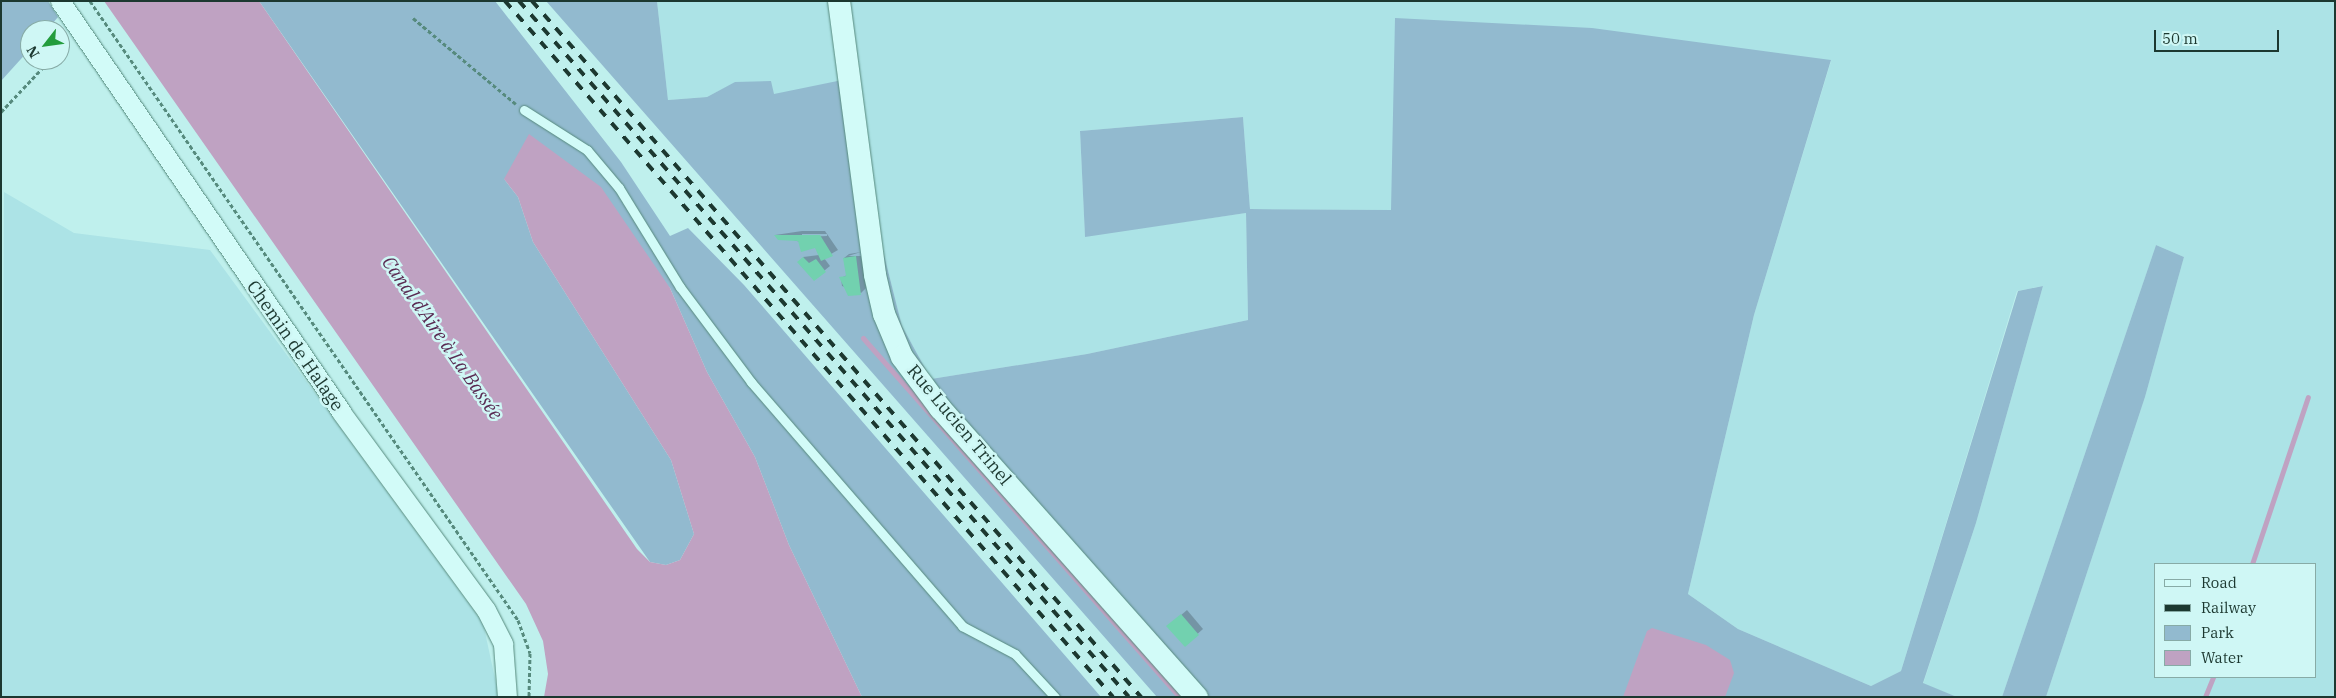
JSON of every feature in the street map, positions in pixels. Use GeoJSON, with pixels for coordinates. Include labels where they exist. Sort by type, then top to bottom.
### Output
{"type":"FeatureCollection","features":[{"type":"Feature","properties":{"kind":"street","name":"Chemin de Halage"},"geometry":{"type":"LineString","coordinates":[[60,1],[341,412],[486,610],[503,644],[507,697]]}},
{"type":"Feature","properties":{"kind":"street","name":"Rue Lucien Trinel"},"geometry":{"type":"LineString","coordinates":[[839,1],[875,275],[884,314],[902,357],[940,408],[1197,697]]}},
{"type":"Feature","properties":{"kind":"lane"},"geometry":{"type":"LineString","coordinates":[[524,110],[587,150],[620,188],[680,286],[751,382],[962,626],[1015,654],[1055,697]]}},
{"type":"Feature","properties":{"kind":"path"},"geometry":{"type":"LineString","coordinates":[[90,1],[518,620],[530,653],[529,697]]}},
{"type":"Feature","properties":{"kind":"path"},"geometry":{"type":"LineString","coordinates":[[413,18],[469,69],[524,110]]}},
{"type":"Feature","properties":{"kind":"path"},"geometry":{"type":"LineString","coordinates":[[1,112],[41,70]]}},
{"type":"Feature","properties":{"kind":"shaded area"},"geometry":{"type":"Polygon","coordinates":[[[657,1],[2335,1],[2335,697],[2046,697],[2145,397],[2184,257],[2156,245],[2002,697],[1957,697],[1923,684],[1976,523],[2043,286],[2017,291],[1901,671],[1871,686],[1738,629],[1688,594],[1754,315],[1831,61],[1391,210],[1250,209],[1243,117],[1080,131],[1085,236],[1246,213],[1248,320],[1087,354],[931,379],[902,326],[879,235],[773,94],[736,82],[707,97],[668,100],[657,1]]]}},
{"type":"Feature","properties":{"kind":"shaded area"},"geometry":{"type":"Polygon","coordinates":[[[4,192],[74,233],[210,250],[483,623],[499,697],[1,697],[4,192]]]}},
{"type":"Feature","properties":{"kind":"green space"},"geometry":{"type":"Polygon","coordinates":[[[1,1],[48,1],[58,17],[55,20],[20,20],[20,60],[1,81],[1,1]]]}},
{"type":"Feature","properties":{"kind":"green space"},"geometry":{"type":"Polygon","coordinates":[[[259,1],[495,1],[621,162],[670,236],[688,228],[744,285],[1101,697],[862,697],[789,545],[755,457],[707,372],[670,288],[504,179],[518,197],[533,242],[671,460],[694,534],[680,560],[666,565],[650,562],[259,1]]]}},
{"type":"Feature","properties":{"kind":"green space"},"geometry":{"type":"Polygon","coordinates":[[[546,1],[657,1],[668,100],[707,97],[735,82],[771,81],[774,94],[857,77],[879,235],[902,326],[931,379],[1087,354],[1248,320],[1246,213],[1085,237],[1080,131],[1243,117],[1250,209],[1391,210],[1395,18],[1592,28],[1831,60],[1754,315],[1688,594],[1738,629],[1871,686],[1901,671],[2018,291],[2043,286],[1976,523],[1923,683],[1957,697],[1157,697],[546,1]]]}},
{"type":"Feature","properties":{"kind":"green space"},"geometry":{"type":"Polygon","coordinates":[[[2156,245],[2184,257],[2145,397],[2046,697],[2002,697],[2156,245]]]}},
{"type":"Feature","properties":{"kind":"water","name":"Canal d'Aire à La Bassée"},"geometry":{"type":"Polygon","coordinates":[[[104,1],[259,1],[637,549],[650,562],[666,565],[680,560],[694,534],[671,460],[533,242],[518,197],[504,179],[529,134],[601,187],[670,288],[707,372],[755,457],[789,545],[862,697],[544,697],[548,674],[543,641],[526,604],[104,1]]]}},
{"type":"Feature","properties":{"kind":"water"},"geometry":{"type":"Polygon","coordinates":[[[1652,628],[1706,645],[1730,660],[1734,673],[1725,697],[1623,697],[1647,631],[1652,628]]]}},
{"type":"Feature","properties":{"kind":"building"},"geometry":{"type":"Polygon","coordinates":[[[774,235],[820,235],[833,256],[821,261],[815,248],[801,252],[798,241],[778,240],[774,235]]]}},
{"type":"Feature","properties":{"kind":"building"},"geometry":{"type":"Polygon","coordinates":[[[856,256],[861,295],[848,296],[839,277],[846,276],[843,258],[856,256]]]}},
{"type":"Feature","properties":{"kind":"building"},"geometry":{"type":"Polygon","coordinates":[[[803,257],[809,263],[816,259],[826,272],[814,281],[797,262],[803,257]]]}},
{"type":"Feature","properties":{"kind":"building"},"geometry":{"type":"Polygon","coordinates":[[[1181,614],[1199,635],[1185,647],[1166,626],[1181,614]]]}},
{"type":"Feature","properties":{"kind":"waterway"},"geometry":{"type":"LineString","coordinates":[[863,338],[1180,697]]}},
{"type":"Feature","properties":{"kind":"waterway"},"geometry":{"type":"LineString","coordinates":[[2252,563],[2308,397]]}},
{"type":"Feature","properties":{"kind":"waterway"},"geometry":{"type":"LineString","coordinates":[[2205,697],[2213,678]]}},
{"type":"Feature","properties":{"kind":"railway"},"geometry":{"type":"LineString","coordinates":[[505,1],[1113,697]]}},
{"type":"Feature","properties":{"kind":"railway"},"geometry":{"type":"LineString","coordinates":[[519,1],[1129,697]]}},
{"type":"Feature","properties":{"kind":"railway"},"geometry":{"type":"LineString","coordinates":[[532,1],[1141,697]]}}]}
